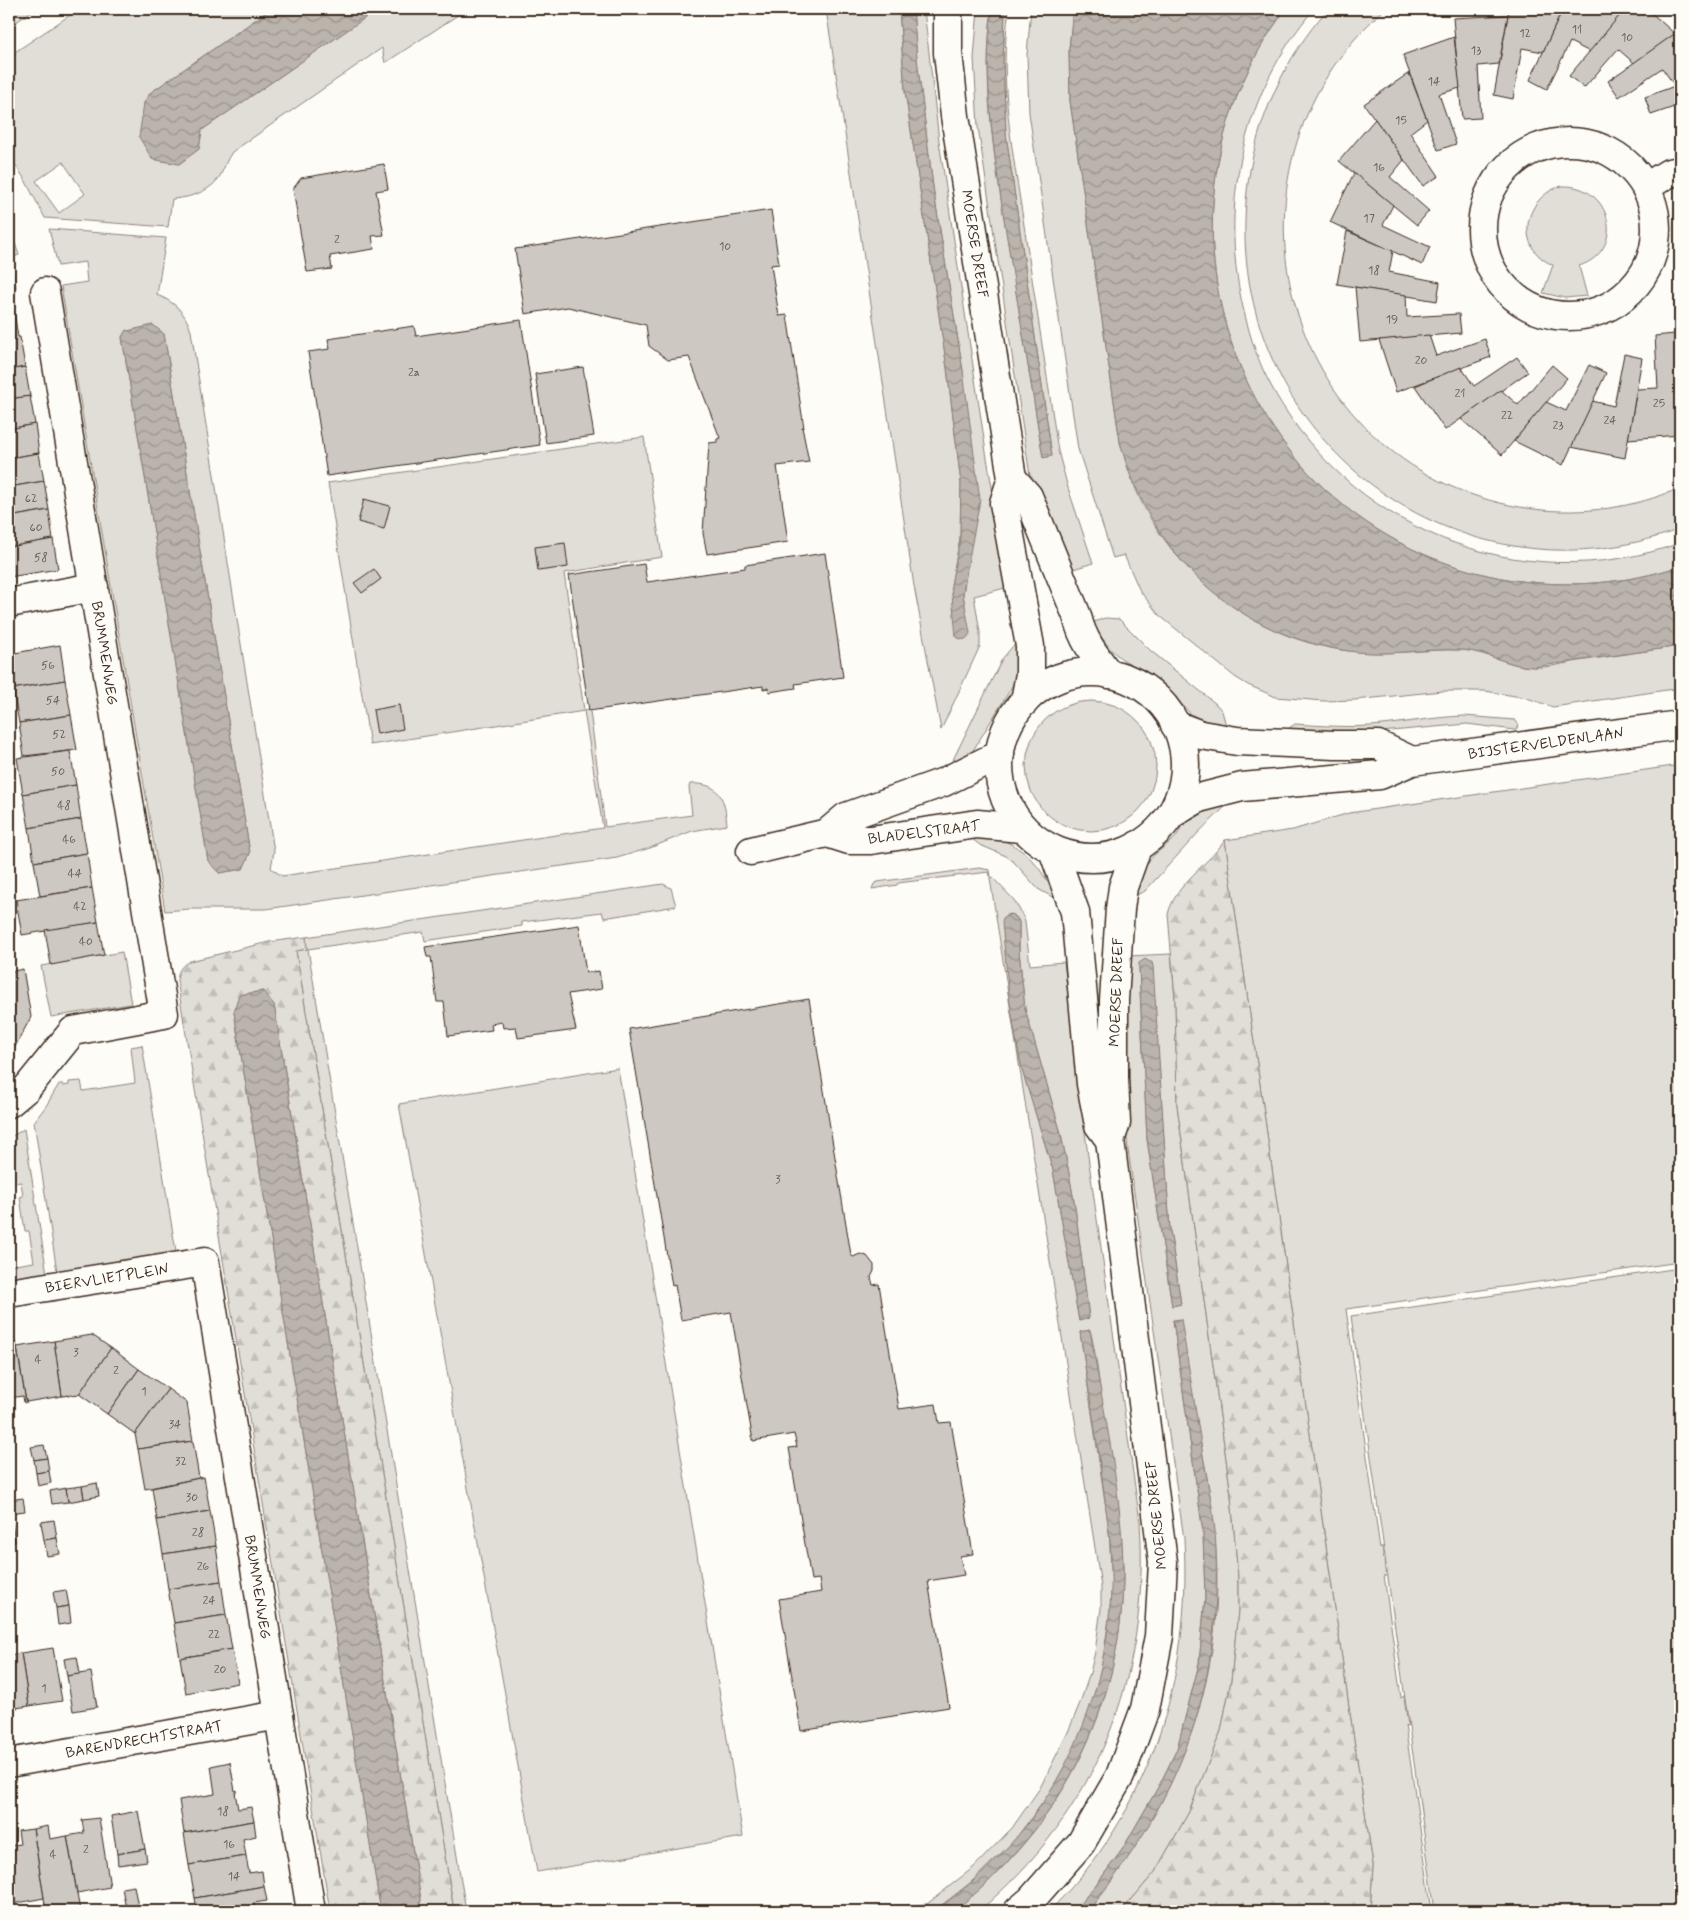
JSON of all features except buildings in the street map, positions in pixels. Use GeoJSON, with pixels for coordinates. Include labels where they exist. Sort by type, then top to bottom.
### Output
{"type":"FeatureCollection","features":[{"type":"Feature","properties":{"kind":"street","name":"MOERSE DREEF"},"geometry":{"type":"LineString","coordinates":[[948,9],[948,53],[955,116],[1012,478],[1004,503],[1030,646],[1030,674],[1025,701]]}},
{"type":"Feature","properties":{"kind":"street"},"geometry":{"type":"LineString","coordinates":[[1572,141],[1594,145],[1615,154],[1633,168],[1646,187],[1654,209],[1657,232],[1653,255],[1643,276],[1628,294],[1608,307],[1586,315],[1562,316],[1540,312],[1520,302],[1503,287],[1491,269],[1483,247],[1481,224],[1485,203],[1495,182],[1510,164],[1528,151],[1549,143],[1572,141]]}},
{"type":"Feature","properties":{"kind":"street"},"geometry":{"type":"LineString","coordinates":[[1646,187],[1669,173],[1680,171]]}},
{"type":"Feature","properties":{"kind":"street","name":"BRUMMENWEG"},"geometry":{"type":"LineString","coordinates":[[9,1103],[27,1088],[73,1031],[164,1014],[45,292]]}},
{"type":"Feature","properties":{"kind":"street"},"geometry":{"type":"LineString","coordinates":[[1012,478],[1028,496],[1074,608],[1080,628],[1091,650],[1109,674]]}},
{"type":"Feature","properties":{"kind":"street"},"geometry":{"type":"LineString","coordinates":[[9,603],[94,587]]}},
{"type":"Feature","properties":{"kind":"street"},"geometry":{"type":"LineString","coordinates":[[1093,671],[1109,674],[1122,676],[1147,690],[1167,710],[1180,735],[1186,763],[1181,792],[1175,812],[1164,826],[1149,839],[1124,853],[1096,859],[1068,856],[1043,846],[1022,828],[1006,804],[998,773],[1001,741],[1014,712],[1036,690],[1065,675],[1093,671]]}},
{"type":"Feature","properties":{"kind":"street"},"geometry":{"type":"LineString","coordinates":[[1175,725],[1201,734],[1237,742],[1336,745],[1378,744],[1412,761]]}},
{"type":"Feature","properties":{"kind":"street","name":"BIJSTERVELDENLAAN"},"geometry":{"type":"LineString","coordinates":[[1175,812],[1199,798],[1242,787],[1380,775],[1412,761],[1680,725]]}},
{"type":"Feature","properties":{"kind":"street","name":"BLADELSTRAAT"},"geometry":{"type":"LineString","coordinates":[[751,851],[827,832],[846,817],[944,782],[1000,754]]}},
{"type":"Feature","properties":{"kind":"street","name":"BLADELSTRAAT"},"geometry":{"type":"LineString","coordinates":[[827,832],[849,840],[871,840],[977,824],[1022,828]]}},
{"type":"Feature","properties":{"kind":"street","name":"MOERSE DREEF"},"geometry":{"type":"LineString","coordinates":[[1018,1911],[1031,1900],[1081,1844],[1120,1776],[1145,1709],[1159,1636],[1163,1562],[1110,1140],[1116,1123],[1114,1000],[1120,909],[1123,887],[1138,845]]}},
{"type":"Feature","properties":{"kind":"street","name":"MOERSE DREEF"},"geometry":{"type":"LineString","coordinates":[[1053,850],[1075,912],[1090,1084],[1099,1125],[1110,1140]]}},
{"type":"Feature","properties":{"kind":"street","name":"BRUMMENWEG"},"geometry":{"type":"LineString","coordinates":[[205,1262],[312,1911]]}},
{"type":"Feature","properties":{"kind":"street","name":"BIERVLIETPLEIN"},"geometry":{"type":"LineString","coordinates":[[9,1293],[205,1262]]}},
{"type":"Feature","properties":{"kind":"street","name":"BARENDRECHTSTRAAT"},"geometry":{"type":"LineString","coordinates":[[9,1763],[280,1715]]}},
{"type":"Feature","properties":{"kind":"green space"},"geometry":{"type":"Polygon","coordinates":[[[9,9],[35,9],[9,27],[9,9]]]}},
{"type":"Feature","properties":{"kind":"green space"},"geometry":{"type":"Polygon","coordinates":[[[79,9],[271,9],[150,93],[144,103],[152,159],[179,164],[199,149],[202,130],[378,9],[467,9],[385,63],[382,48],[232,152],[213,185],[200,193],[172,199],[168,227],[45,218],[24,178],[9,156],[9,56],[79,9]],[[63,162],[36,181],[59,213],[85,194],[63,162]]]}},
{"type":"Feature","properties":{"kind":"green space"},"geometry":{"type":"Polygon","coordinates":[[[826,9],[899,9],[905,91],[947,368],[961,483],[960,539],[951,585],[958,638],[965,639],[965,605],[963,595],[966,575],[963,371],[933,187],[917,59],[913,9],[924,9],[939,141],[986,452],[1009,587],[974,596],[980,632],[980,646],[941,730],[914,586],[826,9]]]}},
{"type":"Feature","properties":{"kind":"green space"},"geometry":{"type":"Polygon","coordinates":[[[978,9],[992,9],[988,66],[994,151],[1043,457],[1052,456],[1006,134],[1003,62],[1005,9],[1009,9],[1005,63],[1006,90],[1015,171],[1058,451],[1093,563],[1070,570],[1055,528],[1030,476],[978,127],[974,58],[978,9]]]}},
{"type":"Feature","properties":{"kind":"green space"},"geometry":{"type":"Polygon","coordinates":[[[1031,9],[1073,9],[1069,49],[1070,101],[1120,442],[1137,493],[1145,509],[1163,538],[1184,564],[1208,587],[1234,607],[1263,625],[1294,638],[1326,647],[1372,653],[1461,650],[1480,653],[1525,666],[1540,667],[1680,646],[1680,688],[1553,707],[1527,698],[1485,691],[1442,691],[1355,700],[1323,701],[1276,697],[1235,677],[1159,615],[1140,591],[1124,555],[1113,558],[1078,449],[1029,113],[1027,54],[1031,9]]]}},
{"type":"Feature","properties":{"kind":"green space"},"geometry":{"type":"Polygon","coordinates":[[[1286,9],[1314,9],[1290,41],[1270,74],[1255,110],[1244,147],[1236,186],[1234,225],[1236,264],[1242,303],[1252,341],[1267,378],[1300,431],[1341,476],[1389,512],[1442,538],[1499,556],[1559,562],[1620,558],[1680,543],[1680,566],[1639,577],[1619,580],[1598,583],[1555,584],[1513,580],[1419,552],[1341,503],[1280,438],[1238,360],[1215,274],[1215,183],[1238,94],[1286,9]]]}},
{"type":"Feature","properties":{"kind":"green space"},"geometry":{"type":"Polygon","coordinates":[[[1328,9],[1385,9],[1327,76],[1294,151],[1284,230],[1296,308],[1328,379],[1379,440],[1448,485],[1533,509],[1552,511],[1589,510],[1626,505],[1645,501],[1680,488],[1680,529],[1594,549],[1511,546],[1434,522],[1365,480],[1310,422],[1269,352],[1248,271],[1248,183],[1258,136],[1275,90],[1299,47],[1328,9]]]}},
{"type":"Feature","properties":{"kind":"green space"},"geometry":{"type":"Polygon","coordinates":[[[1562,186],[1579,188],[1592,196],[1602,206],[1607,220],[1608,234],[1604,247],[1594,258],[1579,266],[1587,296],[1565,298],[1543,293],[1553,265],[1540,257],[1532,247],[1528,235],[1528,223],[1532,211],[1539,200],[1549,192],[1562,186]]]}},
{"type":"Feature","properties":{"kind":"green space"},"geometry":{"type":"Polygon","coordinates":[[[9,226],[19,255],[12,257],[16,288],[9,288],[9,226]]]}},
{"type":"Feature","properties":{"kind":"green space"},"geometry":{"type":"Polygon","coordinates":[[[49,229],[166,238],[157,295],[178,308],[186,318],[191,331],[274,851],[271,868],[282,876],[603,828],[584,711],[370,745],[328,483],[644,437],[662,557],[564,573],[584,710],[590,711],[605,827],[692,815],[690,784],[709,786],[719,794],[725,808],[727,825],[692,831],[650,848],[617,858],[266,909],[190,909],[165,911],[61,286],[87,282],[85,262],[58,266],[49,229]],[[153,325],[126,330],[122,337],[208,860],[219,873],[243,869],[250,853],[164,334],[153,325]]]}},
{"type":"Feature","properties":{"kind":"green space"},"geometry":{"type":"Polygon","coordinates":[[[1105,618],[1119,619],[1151,651],[1216,704],[1222,711],[1227,729],[1210,725],[1191,714],[1158,680],[1122,659],[1111,650],[1091,623],[1105,618]]]}},
{"type":"Feature","properties":{"kind":"green space"},"geometry":{"type":"Polygon","coordinates":[[[1020,643],[1018,674],[1010,690],[969,757],[950,766],[1002,659],[1013,646],[1020,643]]]}},
{"type":"Feature","properties":{"kind":"green space"},"geometry":{"type":"Polygon","coordinates":[[[1091,701],[1104,702],[1116,706],[1137,720],[1151,741],[1155,753],[1155,779],[1151,791],[1137,812],[1116,826],[1104,830],[1091,831],[1078,830],[1066,826],[1045,812],[1031,791],[1027,779],[1026,766],[1027,753],[1031,741],[1045,720],[1066,706],[1078,702],[1091,701]]]}},
{"type":"Feature","properties":{"kind":"green space"},"geometry":{"type":"Polygon","coordinates":[[[1464,716],[1515,720],[1519,725],[1516,730],[1467,724],[1359,734],[1290,731],[1289,728],[1295,724],[1372,726],[1464,716]]]}},
{"type":"Feature","properties":{"kind":"green space"},"geometry":{"type":"Polygon","coordinates":[[[1680,765],[1680,1262],[1346,1309],[1380,1548],[1382,1546],[1386,1577],[1384,1575],[1401,1698],[1404,1696],[1408,1726],[1405,1725],[1432,1911],[1370,1911],[1373,1865],[1225,840],[1293,830],[1349,813],[1680,765]]]}},
{"type":"Feature","properties":{"kind":"green space"},"geometry":{"type":"Polygon","coordinates":[[[1229,803],[1199,832],[1145,891],[1132,897],[1138,877],[1147,863],[1176,837],[1184,822],[1204,811],[1229,803]]]}},
{"type":"Feature","properties":{"kind":"green space"},"geometry":{"type":"Polygon","coordinates":[[[968,836],[993,837],[1017,847],[1040,870],[1056,899],[1038,889],[1014,862],[1006,856],[980,845],[968,836]]]}},
{"type":"Feature","properties":{"kind":"green space"},"geometry":{"type":"Polygon","coordinates":[[[1225,840],[1373,1865],[1370,1911],[1122,1911],[1155,1872],[1189,1812],[1221,1731],[1231,1681],[1238,1611],[1238,1577],[1231,1495],[1177,1105],[1175,998],[1168,914],[1178,893],[1225,840]]]}},
{"type":"Feature","properties":{"kind":"green space"},"geometry":{"type":"Polygon","coordinates":[[[979,868],[990,870],[991,876],[1014,900],[1022,914],[1025,922],[1030,965],[1064,962],[1088,1156],[1140,1522],[1141,1579],[1136,1634],[1125,1687],[1108,1737],[1085,1784],[1056,1829],[1020,1872],[979,1911],[953,1911],[991,1878],[1025,1842],[1055,1803],[1079,1761],[1098,1716],[1112,1669],[1120,1620],[1123,1569],[1121,1529],[1090,1330],[1080,1332],[1109,1529],[1112,1589],[1100,1677],[1092,1704],[1073,1752],[1047,1797],[1013,1842],[970,1883],[934,1911],[823,1911],[927,1904],[974,1867],[1012,1828],[1040,1788],[1080,1703],[1095,1652],[1101,1608],[1101,1586],[989,872],[898,883],[897,885],[872,889],[877,882],[979,868]],[[1006,915],[1015,1034],[1022,1070],[1053,1170],[1079,1321],[1089,1318],[1075,1207],[1060,1130],[1025,1009],[1019,951],[1019,922],[1014,915],[1006,915]]]}},
{"type":"Feature","properties":{"kind":"green space"},"geometry":{"type":"Polygon","coordinates":[[[663,884],[671,888],[676,906],[604,918],[602,912],[522,922],[522,926],[425,941],[423,932],[308,949],[466,1911],[454,1911],[296,951],[307,949],[306,937],[663,884]]]}},
{"type":"Feature","properties":{"kind":"green space"},"geometry":{"type":"Polygon","coordinates":[[[306,937],[307,949],[296,951],[454,1911],[418,1911],[421,1900],[274,1005],[263,991],[239,995],[234,1012],[380,1905],[384,1911],[330,1911],[177,980],[180,969],[190,961],[269,942],[306,937]]]}},
{"type":"Feature","properties":{"kind":"green space"},"geometry":{"type":"Polygon","coordinates":[[[122,952],[131,1004],[51,1017],[41,966],[122,952]]]}},
{"type":"Feature","properties":{"kind":"green space"},"geometry":{"type":"Polygon","coordinates":[[[1171,954],[1175,998],[1177,1105],[1231,1495],[1238,1577],[1238,1611],[1231,1681],[1221,1731],[1189,1812],[1155,1872],[1122,1911],[1088,1911],[1120,1868],[1149,1824],[1173,1779],[1192,1732],[1205,1684],[1214,1634],[1217,1582],[1211,1502],[1173,1320],[1203,1532],[1205,1598],[1199,1664],[1177,1749],[1160,1784],[1122,1850],[1074,1911],[1049,1911],[1084,1873],[1114,1831],[1138,1787],[1157,1740],[1171,1692],[1180,1642],[1185,1591],[1184,1539],[1128,1150],[1123,1095],[1127,956],[1171,954]],[[1152,962],[1139,967],[1147,1139],[1172,1306],[1181,1304],[1170,1230],[1152,962]]]}},
{"type":"Feature","properties":{"kind":"green space"},"geometry":{"type":"Polygon","coordinates":[[[142,1045],[177,1258],[58,1278],[34,1122],[59,1084],[63,1084],[63,1086],[69,1085],[69,1082],[81,1081],[83,1091],[135,1083],[131,1047],[142,1045]]]}},
{"type":"Feature","properties":{"kind":"green space"},"geometry":{"type":"Polygon","coordinates":[[[618,1068],[743,1837],[537,1872],[399,1104],[618,1068]]]}},
{"type":"Feature","properties":{"kind":"green space"},"geometry":{"type":"Polygon","coordinates":[[[24,1129],[48,1280],[9,1286],[9,1266],[34,1262],[29,1231],[25,1231],[20,1197],[23,1196],[21,1182],[9,1184],[9,1138],[24,1129]]]}},
{"type":"Feature","properties":{"kind":"green space"},"geometry":{"type":"Polygon","coordinates":[[[1680,1268],[1680,1911],[1435,1911],[1351,1316],[1680,1268]]]}},
{"type":"Feature","properties":{"kind":"water"},"geometry":{"type":"Polygon","coordinates":[[[271,9],[378,9],[202,130],[199,149],[179,164],[152,159],[139,137],[144,103],[150,93],[271,9]]]}},
{"type":"Feature","properties":{"kind":"water"},"geometry":{"type":"Polygon","coordinates":[[[899,9],[913,9],[917,59],[933,187],[963,371],[980,500],[964,585],[963,595],[970,633],[964,639],[956,636],[951,585],[960,539],[961,483],[947,368],[905,91],[899,9]]]}},
{"type":"Feature","properties":{"kind":"water"},"geometry":{"type":"Polygon","coordinates":[[[992,9],[1005,9],[1003,62],[1006,134],[1052,456],[1043,458],[993,144],[988,63],[992,9]]]}},
{"type":"Feature","properties":{"kind":"water"},"geometry":{"type":"Polygon","coordinates":[[[1073,9],[1286,9],[1238,94],[1215,183],[1215,274],[1238,360],[1280,438],[1341,503],[1419,552],[1513,580],[1555,584],[1598,583],[1619,580],[1639,577],[1680,566],[1680,646],[1534,667],[1461,650],[1356,652],[1312,643],[1273,629],[1237,609],[1205,584],[1177,555],[1153,521],[1134,483],[1120,442],[1070,101],[1069,49],[1073,9]]]}},
{"type":"Feature","properties":{"kind":"water"},"geometry":{"type":"Polygon","coordinates":[[[153,325],[164,334],[250,853],[243,869],[219,873],[208,861],[122,337],[126,330],[153,325]]]}},
{"type":"Feature","properties":{"kind":"water"},"geometry":{"type":"Polygon","coordinates":[[[1011,914],[1019,922],[1019,951],[1025,1009],[1060,1130],[1075,1207],[1089,1318],[1079,1321],[1053,1170],[1022,1070],[1015,1034],[1009,997],[1002,922],[1003,918],[1011,914]]]}},
{"type":"Feature","properties":{"kind":"water"},"geometry":{"type":"Polygon","coordinates":[[[1145,959],[1152,963],[1153,966],[1170,1230],[1181,1304],[1172,1306],[1147,1139],[1139,967],[1139,963],[1145,959]]]}},
{"type":"Feature","properties":{"kind":"water"},"geometry":{"type":"Polygon","coordinates":[[[263,991],[274,1005],[421,1900],[418,1911],[384,1911],[380,1906],[234,1012],[239,995],[263,991]]]}},
{"type":"Feature","properties":{"kind":"water"},"geometry":{"type":"Polygon","coordinates":[[[1181,1319],[1215,1531],[1216,1586],[1213,1638],[1204,1687],[1191,1734],[1173,1780],[1149,1824],[1121,1868],[1088,1911],[1074,1911],[1122,1850],[1160,1784],[1177,1749],[1199,1664],[1205,1598],[1203,1532],[1173,1320],[1181,1319]]]}},
{"type":"Feature","properties":{"kind":"water"},"geometry":{"type":"Polygon","coordinates":[[[1090,1330],[1116,1479],[1122,1539],[1122,1608],[1117,1647],[1108,1685],[1096,1721],[1081,1756],[1041,1822],[998,1872],[958,1909],[948,1912],[934,1911],[975,1879],[1012,1843],[1043,1802],[1068,1759],[1088,1712],[1102,1663],[1110,1612],[1111,1552],[1080,1332],[1090,1330]]]}}]}
